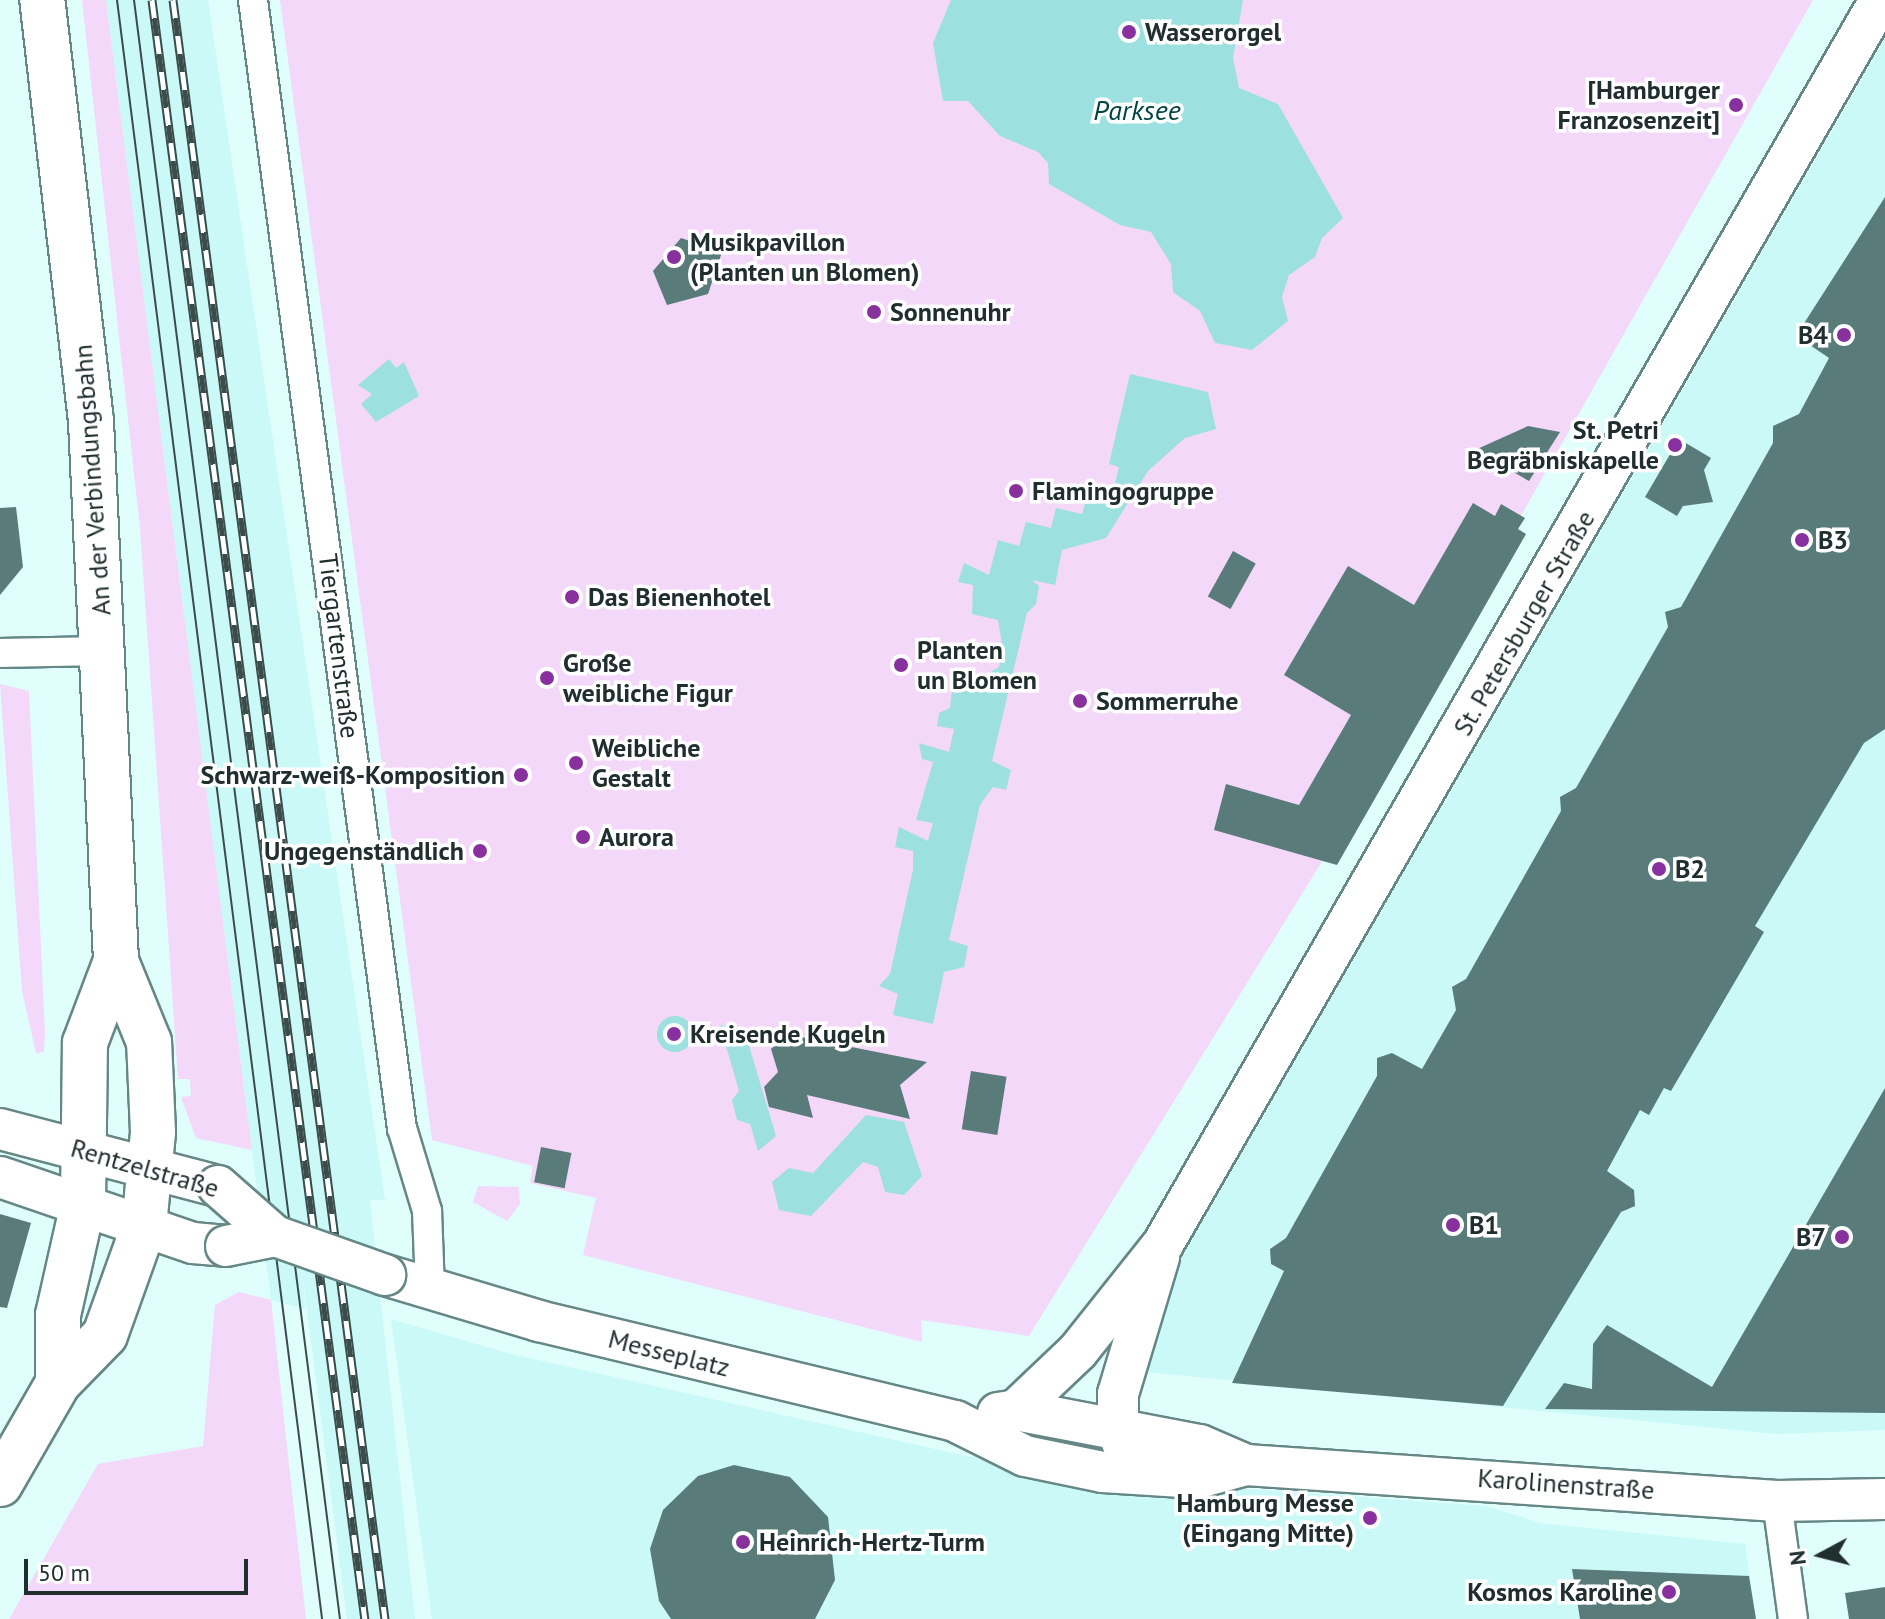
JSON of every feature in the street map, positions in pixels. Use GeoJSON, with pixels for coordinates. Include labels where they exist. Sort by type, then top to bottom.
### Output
{"type":"FeatureCollection","features":[{"type":"Feature","properties":{"kind":"main road","name":"An der Verbindungsbahn"},"geometry":{"type":"LineString","coordinates":[[0,1484],[58,1383],[105,1335],[144,1226],[152,1168],[149,1042],[116,961],[91,421],[42,0]]}},
{"type":"Feature","properties":{"kind":"main road","name":"St. Petersburger Straße"},"geometry":{"type":"LineString","coordinates":[[1016,1410],[1078,1351],[1163,1244],[1880,0]]}},
{"type":"Feature","properties":{"kind":"main road","name":"An der Verbindungsbahn"},"geometry":{"type":"LineString","coordinates":[[58,1383],[58,1315],[83,1204],[87,1150],[85,1043],[116,961]]}},
{"type":"Feature","properties":{"kind":"main road","name":"Rentzelstraße"},"geometry":{"type":"LineString","coordinates":[[0,1129],[218,1186],[275,1236],[385,1275]]}},
{"type":"Feature","properties":{"kind":"main road","name":"Rentzelstraße"},"geometry":{"type":"LineString","coordinates":[[0,1177],[211,1249],[275,1236]]}},
{"type":"Feature","properties":{"kind":"main road","name":"St. Petersburger Straße"},"geometry":{"type":"LineString","coordinates":[[1138,1474],[1118,1432],[1118,1394],[1163,1244]]}},
{"type":"Feature","properties":{"kind":"main road","name":"Messeplatz"},"geometry":{"type":"LineString","coordinates":[[385,1275],[430,1290],[955,1421],[993,1444],[1069,1466]]}},
{"type":"Feature","properties":{"kind":"main road","name":"Messeplatz"},"geometry":{"type":"LineString","coordinates":[[955,1421],[1016,1410],[1078,1424]]}},
{"type":"Feature","properties":{"kind":"main road","name":"Karolinenstraße"},"geometry":{"type":"LineString","coordinates":[[1078,1424],[1200,1445],[1246,1465]]}},
{"type":"Feature","properties":{"kind":"main road","name":"Karolinenstraße"},"geometry":{"type":"LineString","coordinates":[[1069,1466],[1198,1478],[1246,1465],[1777,1501],[1885,1499]]}},
{"type":"Feature","properties":{"kind":"street","name":"Tiergartenstraße"},"geometry":{"type":"LineString","coordinates":[[253,0],[402,1128],[427,1211],[430,1290]]}},
{"type":"Feature","properties":{"kind":"street"},"geometry":{"type":"LineString","coordinates":[[0,653],[104,651]]}},
{"type":"Feature","properties":{"kind":"street"},"geometry":{"type":"LineString","coordinates":[[1777,1501],[1793,1619]]}},
{"type":"Feature","properties":{"kind":"shaded area"},"geometry":{"type":"Polygon","coordinates":[[[82,0],[106,0],[252,1150],[196,1138],[181,1097],[191,1096],[190,1079],[178,1079],[140,528],[82,0]]]}},
{"type":"Feature","properties":{"kind":"shaded area"},"geometry":{"type":"Polygon","coordinates":[[[106,0],[208,0],[385,1200],[370,1200],[415,1619],[347,1619],[296,1225],[306,1309],[271,1300],[106,0]]]}},
{"type":"Feature","properties":{"kind":"shaded area","name":"Planten un Blomen"},"geometry":{"type":"Polygon","coordinates":[[[280,0],[1813,0],[1360,800],[1029,1336],[921,1320],[922,1342],[583,1255],[596,1198],[530,1183],[533,1166],[432,1140],[280,0]]]}},
{"type":"Feature","properties":{"kind":"shaded area"},"geometry":{"type":"Polygon","coordinates":[[[1885,39],[1885,1430],[1776,1434],[1135,1371],[1163,1290],[1885,39]]]}},
{"type":"Feature","properties":{"kind":"shaded area"},"geometry":{"type":"Polygon","coordinates":[[[0,684],[29,691],[45,1033],[44,1052],[36,1053],[22,991],[0,684]]]}},
{"type":"Feature","properties":{"kind":"shaded area"},"geometry":{"type":"Polygon","coordinates":[[[478,1186],[519,1187],[520,1204],[507,1221],[473,1202],[478,1186]]]}},
{"type":"Feature","properties":{"kind":"shaded area"},"geometry":{"type":"Polygon","coordinates":[[[239,1292],[271,1300],[306,1619],[9,1619],[98,1464],[203,1446],[215,1305],[239,1292]]]}},
{"type":"Feature","properties":{"kind":"shaded area"},"geometry":{"type":"Polygon","coordinates":[[[391,1319],[511,1354],[1052,1475],[1486,1506],[1540,1523],[1745,1544],[1756,1619],[432,1619],[391,1319]]]}},
{"type":"Feature","properties":{"kind":"water","name":"Parksee"},"geometry":{"type":"Polygon","coordinates":[[[951,0],[1243,0],[1233,58],[1239,88],[1278,104],[1343,218],[1322,238],[1315,257],[1289,275],[1282,297],[1288,321],[1252,350],[1215,343],[1200,311],[1173,292],[1171,264],[1151,232],[1120,225],[1049,184],[1048,163],[1038,152],[1000,136],[968,101],[943,101],[933,43],[951,0]]]}},
{"type":"Feature","properties":{"kind":"water"},"geometry":{"type":"Polygon","coordinates":[[[389,359],[396,368],[404,362],[419,396],[376,422],[361,404],[372,394],[358,385],[389,359]]]}},
{"type":"Feature","properties":{"kind":"water"},"geometry":{"type":"Polygon","coordinates":[[[1130,374],[1208,392],[1216,429],[1185,438],[1148,471],[1106,538],[1062,550],[1055,585],[1032,580],[1039,586],[1036,604],[1027,613],[992,761],[1011,770],[1006,790],[993,787],[980,805],[949,940],[968,946],[964,967],[944,972],[933,1024],[893,1015],[898,994],[879,986],[890,974],[913,870],[913,851],[895,847],[899,827],[928,841],[933,823],[916,820],[933,762],[922,759],[919,743],[949,752],[954,729],[937,726],[939,713],[950,708],[954,673],[980,678],[999,667],[1003,650],[998,620],[972,614],[973,585],[958,582],[964,563],[989,575],[998,540],[1019,546],[1026,522],[1051,528],[1056,508],[1082,514],[1088,494],[1111,500],[1119,467],[1109,464],[1130,374]]]}},
{"type":"Feature","properties":{"kind":"water"},"geometry":{"type":"Polygon","coordinates":[[[675,1016],[688,1021],[693,1034],[688,1047],[675,1052],[662,1047],[657,1034],[662,1021],[675,1016]]]}},
{"type":"Feature","properties":{"kind":"water"},"geometry":{"type":"Polygon","coordinates":[[[720,1025],[744,1029],[776,1136],[758,1151],[750,1124],[737,1120],[732,1100],[739,1091],[720,1025]]]}},
{"type":"Feature","properties":{"kind":"water"},"geometry":{"type":"Polygon","coordinates":[[[866,1115],[904,1122],[922,1176],[904,1195],[885,1192],[878,1167],[863,1162],[811,1216],[779,1210],[772,1182],[789,1168],[813,1173],[866,1115]]]}},
{"type":"Feature","properties":{"kind":"building"},"geometry":{"type":"Polygon","coordinates":[[[1885,197],[1885,729],[1864,743],[1755,926],[1764,932],[1671,1091],[1664,1088],[1649,1115],[1640,1110],[1607,1171],[1634,1190],[1635,1206],[1621,1212],[1503,1406],[1232,1383],[1284,1271],[1271,1264],[1270,1249],[1286,1238],[1377,1076],[1377,1058],[1392,1053],[1422,1069],[1456,1010],[1452,987],[1466,979],[1561,811],[1560,797],[1576,788],[1668,627],[1665,612],[1681,607],[1773,443],[1773,426],[1799,414],[1829,358],[1804,341],[1801,328],[1885,197]]]}},
{"type":"Feature","properties":{"kind":"building"},"geometry":{"type":"Polygon","coordinates":[[[681,238],[722,252],[708,294],[667,305],[653,271],[681,238]]]}},
{"type":"Feature","properties":{"kind":"building"},"geometry":{"type":"Polygon","coordinates":[[[1528,426],[1560,432],[1529,481],[1475,450],[1528,426]]]}},
{"type":"Feature","properties":{"kind":"building"},"geometry":{"type":"Polygon","coordinates":[[[1679,439],[1711,458],[1704,470],[1713,502],[1683,506],[1677,516],[1645,497],[1679,439]]]}},
{"type":"Feature","properties":{"kind":"building"},"geometry":{"type":"Polygon","coordinates":[[[1473,503],[1495,516],[1501,504],[1525,518],[1518,529],[1526,534],[1337,865],[1214,830],[1226,784],[1299,805],[1351,715],[1284,675],[1348,566],[1414,605],[1473,503]]]}},
{"type":"Feature","properties":{"kind":"building"},"geometry":{"type":"Polygon","coordinates":[[[16,507],[23,567],[0,595],[0,508],[16,507]]]}},
{"type":"Feature","properties":{"kind":"building"},"geometry":{"type":"Polygon","coordinates":[[[1233,551],[1256,564],[1231,609],[1208,596],[1233,551]]]}},
{"type":"Feature","properties":{"kind":"building"},"geometry":{"type":"Polygon","coordinates":[[[786,1034],[927,1062],[900,1085],[910,1119],[807,1095],[813,1118],[769,1107],[764,1087],[778,1072],[771,1049],[786,1034]]]}},
{"type":"Feature","properties":{"kind":"building"},"geometry":{"type":"Polygon","coordinates":[[[971,1071],[1007,1077],[997,1135],[962,1129],[971,1071]]]}},
{"type":"Feature","properties":{"kind":"building","name":"B7"},"geometry":{"type":"Polygon","coordinates":[[[1885,1088],[1885,1413],[1545,1409],[1564,1383],[1592,1389],[1593,1344],[1607,1325],[1712,1387],[1885,1088]]]}},
{"type":"Feature","properties":{"kind":"building"},"geometry":{"type":"Polygon","coordinates":[[[541,1147],[571,1153],[565,1188],[534,1182],[541,1147]]]}},
{"type":"Feature","properties":{"kind":"building"},"geometry":{"type":"Polygon","coordinates":[[[0,1214],[31,1223],[7,1308],[0,1307],[0,1214]]]}},
{"type":"Feature","properties":{"kind":"building","name":"Heinrich-Hertz-Turm"},"geometry":{"type":"Polygon","coordinates":[[[734,1465],[790,1477],[828,1517],[835,1580],[815,1619],[671,1619],[659,1601],[650,1549],[663,1510],[698,1476],[734,1465]]]}},
{"type":"Feature","properties":{"kind":"building"},"geometry":{"type":"Polygon","coordinates":[[[1572,1569],[1749,1576],[1756,1619],[1580,1619],[1572,1569]]]}},
{"type":"Feature","properties":{"kind":"building"},"geometry":{"type":"Polygon","coordinates":[[[1885,1587],[1885,1619],[1849,1619],[1845,1593],[1885,1587]]]}},
{"type":"Feature","properties":{"kind":"tram line"},"geometry":{"type":"LineString","coordinates":[[117,0],[322,1619]]}},
{"type":"Feature","properties":{"kind":"tram line"},"geometry":{"type":"LineString","coordinates":[[134,0],[340,1619]]}},
{"type":"Feature","properties":{"kind":"railway"},"geometry":{"type":"LineString","coordinates":[[152,0],[365,1619]]}},
{"type":"Feature","properties":{"kind":"railway"},"geometry":{"type":"LineString","coordinates":[[173,0],[385,1619]]}},
{"type":"Feature","properties":{"kind":"place","name":"Wasserorgel"},"geometry":{"type":"Point","coordinates":[1129,32]}},
{"type":"Feature","properties":{"kind":"place","name":"[Hamburger Franzosenzeit]"},"geometry":{"type":"Point","coordinates":[1736,105]}},
{"type":"Feature","properties":{"kind":"place","name":"Musikpavillon (Planten un Blomen)"},"geometry":{"type":"Point","coordinates":[674,257]}},
{"type":"Feature","properties":{"kind":"place","name":"Sonnenuhr"},"geometry":{"type":"Point","coordinates":[874,312]}},
{"type":"Feature","properties":{"kind":"place","name":"B4"},"geometry":{"type":"Point","coordinates":[1844,335]}},
{"type":"Feature","properties":{"kind":"place","name":"St. Petri Begräbniskapelle"},"geometry":{"type":"Point","coordinates":[1675,445]}},
{"type":"Feature","properties":{"kind":"place","name":"Flamingogruppe"},"geometry":{"type":"Point","coordinates":[1016,491]}},
{"type":"Feature","properties":{"kind":"place","name":"B3"},"geometry":{"type":"Point","coordinates":[1802,540]}},
{"type":"Feature","properties":{"kind":"place","name":"Das Bienenhotel"},"geometry":{"type":"Point","coordinates":[572,597]}},
{"type":"Feature","properties":{"kind":"place","name":"Planten un Blomen"},"geometry":{"type":"Point","coordinates":[901,665]}},
{"type":"Feature","properties":{"kind":"place","name":"Große weibliche Figur"},"geometry":{"type":"Point","coordinates":[547,678]}},
{"type":"Feature","properties":{"kind":"place","name":"Sommerruhe"},"geometry":{"type":"Point","coordinates":[1080,701]}},
{"type":"Feature","properties":{"kind":"place","name":"Weibliche Gestalt"},"geometry":{"type":"Point","coordinates":[576,763]}},
{"type":"Feature","properties":{"kind":"place","name":"Schwarz-weiß-Komposition"},"geometry":{"type":"Point","coordinates":[521,775]}},
{"type":"Feature","properties":{"kind":"place","name":"Aurora"},"geometry":{"type":"Point","coordinates":[583,837]}},
{"type":"Feature","properties":{"kind":"place","name":"Ungegenständlich"},"geometry":{"type":"Point","coordinates":[480,851]}},
{"type":"Feature","properties":{"kind":"place","name":"B2"},"geometry":{"type":"Point","coordinates":[1659,869]}},
{"type":"Feature","properties":{"kind":"place","name":"Kreisende Kugeln"},"geometry":{"type":"Point","coordinates":[674,1034]}},
{"type":"Feature","properties":{"kind":"place","name":"B1"},"geometry":{"type":"Point","coordinates":[1453,1225]}},
{"type":"Feature","properties":{"kind":"place","name":"B7"},"geometry":{"type":"Point","coordinates":[1842,1237]}},
{"type":"Feature","properties":{"kind":"place","name":"Hamburg Messe (Eingang Mitte)"},"geometry":{"type":"Point","coordinates":[1370,1518]}},
{"type":"Feature","properties":{"kind":"place","name":"Heinrich-Hertz-Turm"},"geometry":{"type":"Point","coordinates":[743,1542]}},
{"type":"Feature","properties":{"kind":"place","name":"Kosmos Karoline"},"geometry":{"type":"Point","coordinates":[1669,1592]}}]}
